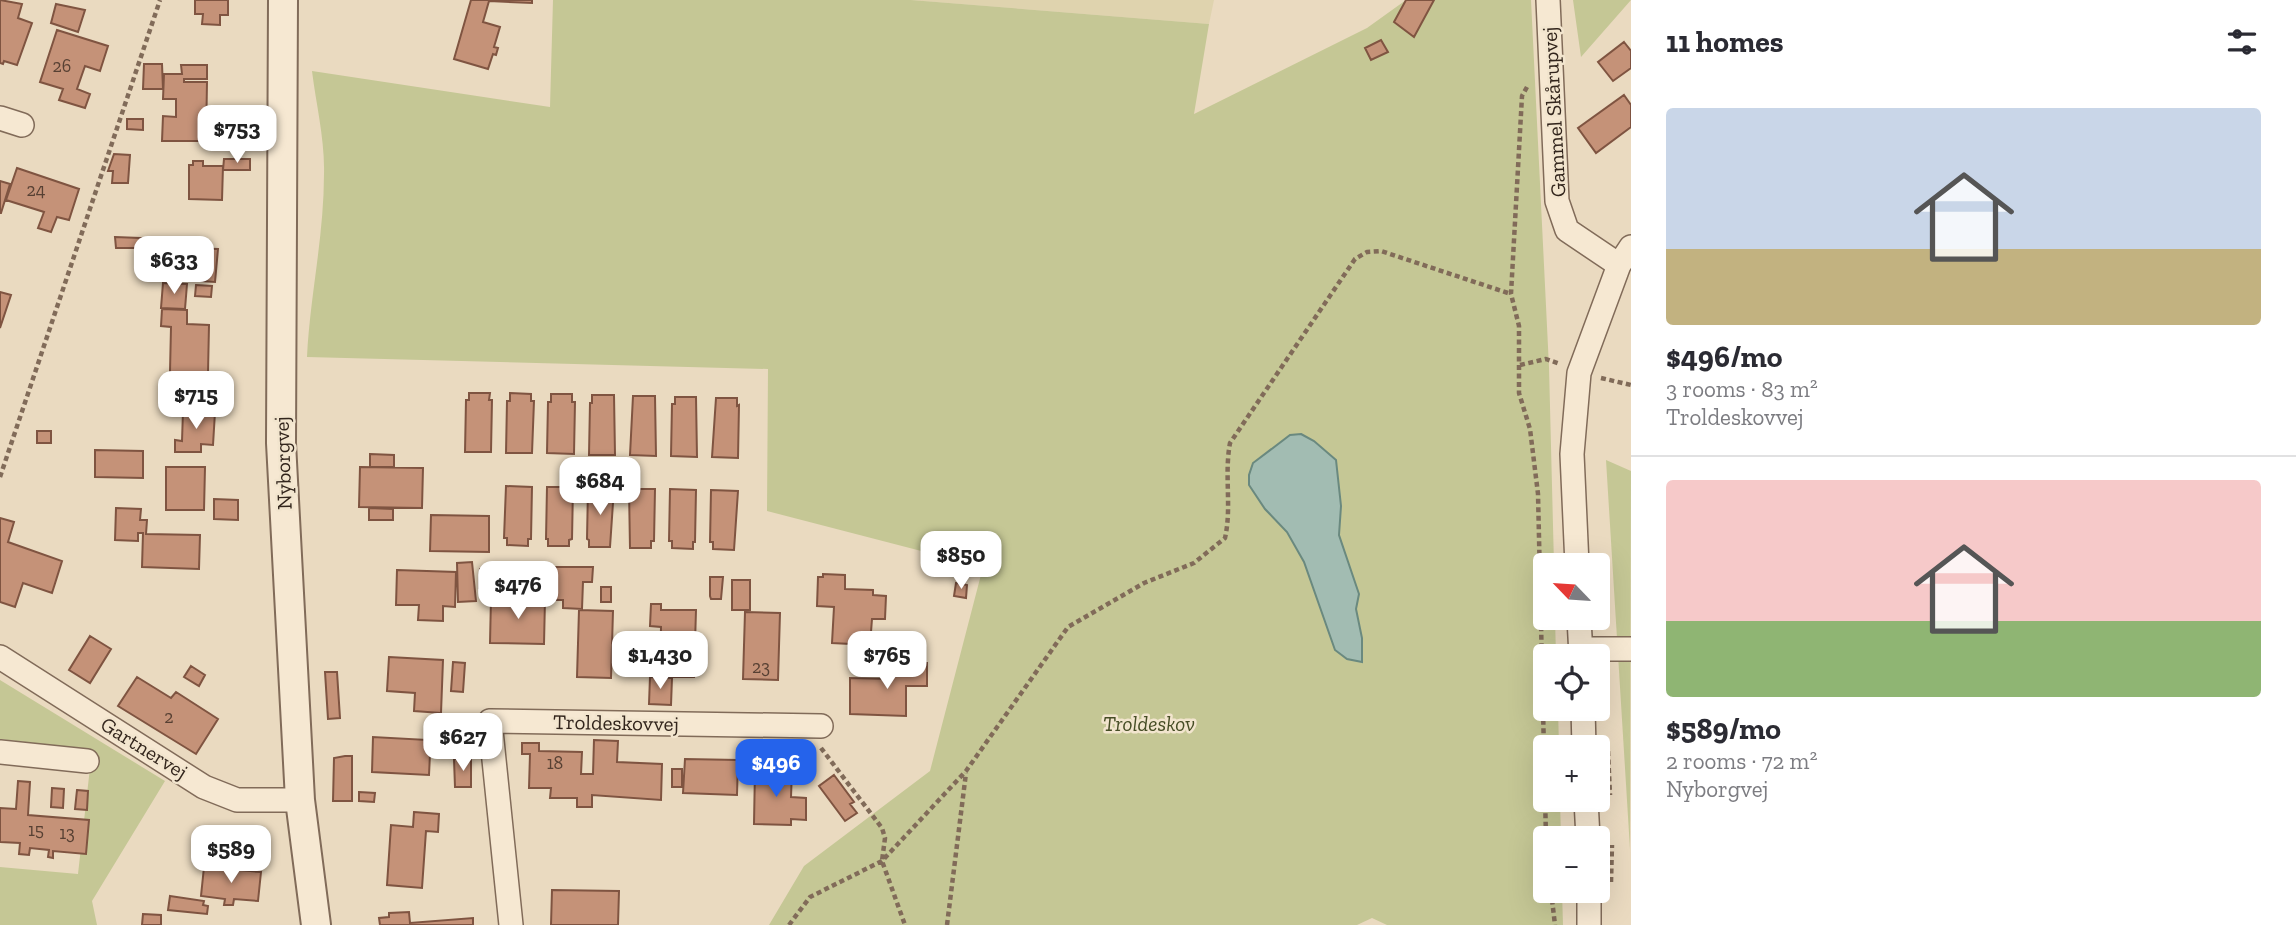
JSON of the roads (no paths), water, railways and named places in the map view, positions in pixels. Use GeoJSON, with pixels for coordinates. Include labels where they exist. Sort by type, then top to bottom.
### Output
{"type":"FeatureCollection","features":[{"type":"Feature","properties":{"kind":"street","name":"Nyborgvej"},"geometry":{"type":"LineString","coordinates":[[283,0],[281,443],[300,800],[316,925]]}},
{"type":"Feature","properties":{"kind":"street","name":"Gammel Skårupvej"},"geometry":{"type":"LineString","coordinates":[[1548,0],[1557,201],[1567,230],[1625,256],[1579,373],[1572,454],[1576,553]]}},
{"type":"Feature","properties":{"kind":"street"},"geometry":{"type":"LineString","coordinates":[[1610,649],[1631,649]]}},
{"type":"Feature","properties":{"kind":"street","name":"Gartnervej"},"geometry":{"type":"LineString","coordinates":[[0,657],[204,787],[237,800],[300,800]]}},
{"type":"Feature","properties":{"kind":"street","name":"Troldeskovvej"},"geometry":{"type":"LineString","coordinates":[[511,925],[490,721],[821,726]]}},
{"type":"Feature","properties":{"kind":"street"},"geometry":{"type":"LineString","coordinates":[[0,752],[87,761]]}},
{"type":"Feature","properties":{"kind":"street"},"geometry":{"type":"LineString","coordinates":[[1589,925],[1596,903]]}},
{"type":"Feature","properties":{"kind":"park label","name":"Troldeskov"},"geometry":{"type":"Point","coordinates":[1149,724]}}]}
